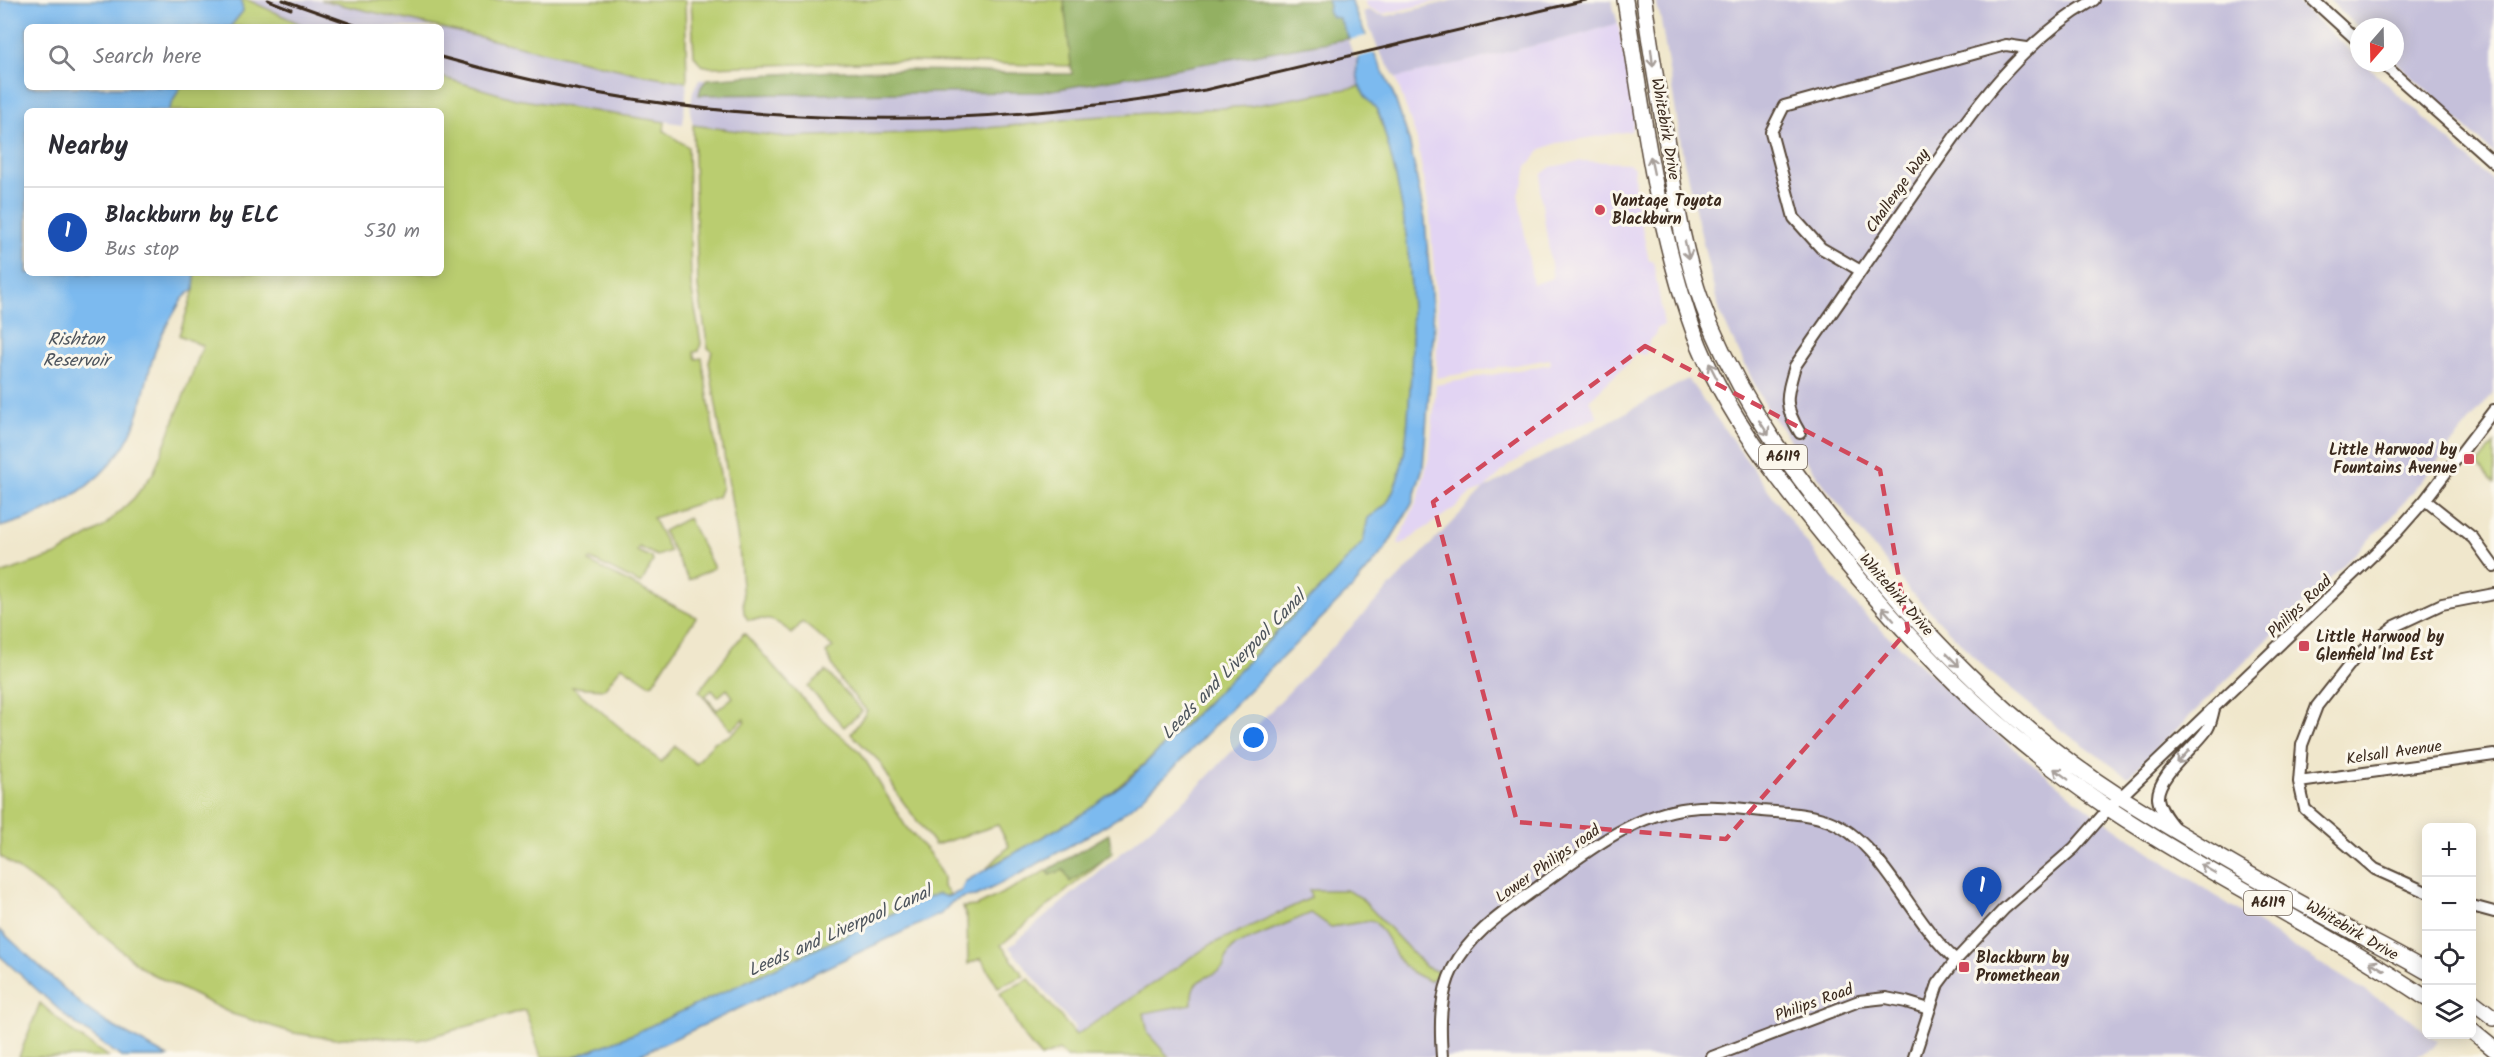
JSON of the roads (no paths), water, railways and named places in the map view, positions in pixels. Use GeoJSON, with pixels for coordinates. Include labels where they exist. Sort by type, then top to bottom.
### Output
{"type":"FeatureCollection","features":[{"type":"Feature","properties":{"kind":"highway","name":"Whitebirk Drive"},"geometry":{"type":"LineString","coordinates":[[1625,0],[1647,140],[1672,264],[1690,322],[1709,365],[1771,471],[1873,598],[1924,654],[1974,703],[2031,752],[2109,808],[2202,866],[2373,964],[2422,995]]}},
{"type":"Feature","properties":{"kind":"highway","name":"Whitebirk Drive"},"geometry":{"type":"LineString","coordinates":[[1644,0],[1653,69],[1678,215],[1691,268],[1710,323],[1753,411],[1786,461],[1826,514],[1898,601],[1936,642],[2011,714],[2121,797],[2328,918],[2422,968]]}},
{"type":"Feature","properties":{"kind":"highway"},"geometry":{"type":"LineString","coordinates":[[2476,1004],[2494,1018]]}},
{"type":"Feature","properties":{"kind":"highway"},"geometry":{"type":"LineString","coordinates":[[2476,1034],[2494,1049]]}},
{"type":"Feature","properties":{"kind":"street","name":"Challenge Way"},"geometry":{"type":"LineString","coordinates":[[1800,433],[1789,414],[1787,392],[1795,366],[1969,116],[2027,48],[2094,0]]}},
{"type":"Feature","properties":{"kind":"street"},"geometry":{"type":"LineString","coordinates":[[2313,0],[2350,34]]}},
{"type":"Feature","properties":{"kind":"street"},"geometry":{"type":"LineString","coordinates":[[1861,271],[1821,248],[1794,218],[1771,132],[1784,106],[2006,45],[2027,48]]}},
{"type":"Feature","properties":{"kind":"street"},"geometry":{"type":"LineString","coordinates":[[2392,72],[2494,163]]}},
{"type":"Feature","properties":{"kind":"street","name":"Philips Road"},"geometry":{"type":"LineString","coordinates":[[1914,1057],[1938,984],[1956,960],[2004,909],[2074,848],[2109,808],[2333,596],[2396,533],[2425,500],[2494,410]]}},
{"type":"Feature","properties":{"kind":"street"},"geometry":{"type":"LineString","coordinates":[[2425,500],[2473,538],[2494,567]]}},
{"type":"Feature","properties":{"kind":"street"},"geometry":{"type":"LineString","coordinates":[[2422,890],[2376,869],[2328,831],[2305,809],[2299,782],[2302,745],[2317,706],[2358,654],[2395,626],[2442,604],[2494,594]]}},
{"type":"Feature","properties":{"kind":"street"},"geometry":{"type":"LineString","coordinates":[[2175,829],[2163,813],[2158,799],[2159,790],[2165,778],[2208,729],[2214,709]]}},
{"type":"Feature","properties":{"kind":"street","name":"Kelsall Avenue"},"geometry":{"type":"LineString","coordinates":[[2299,782],[2494,755]]}},
{"type":"Feature","properties":{"kind":"street","name":"Lower Philips road"},"geometry":{"type":"LineString","coordinates":[[1442,1057],[1440,1020],[1445,990],[1460,955],[1481,931],[1601,842],[1672,810],[1690,807],[1730,807],[1809,815],[1842,827],[1868,847],[1940,946],[1956,960]]}},
{"type":"Feature","properties":{"kind":"street"},"geometry":{"type":"LineString","coordinates":[[2476,907],[2494,913]]}},
{"type":"Feature","properties":{"kind":"street","name":"Philips Road"},"geometry":{"type":"LineString","coordinates":[[1712,1057],[1859,1001],[1886,998],[1929,1009]]}},
{"type":"Feature","properties":{"kind":"water","name":"Rishton Reservoir"},"geometry":{"type":"Polygon","coordinates":[[[0,0],[241,0],[243,11],[232,24],[24,24],[24,90],[178,90],[170,108],[24,108],[24,276],[195,276],[194,290],[182,300],[159,342],[134,426],[121,450],[97,478],[68,499],[18,522],[0,527],[0,0]]]}},
{"type":"Feature","properties":{"kind":"water"},"geometry":{"type":"Polygon","coordinates":[[[1327,0],[1351,0],[1393,93],[1409,140],[1425,220],[1434,329],[1423,467],[1412,504],[1385,549],[1355,585],[1180,762],[1116,819],[1014,877],[976,896],[964,897],[952,902],[941,914],[635,1057],[574,1057],[633,1034],[924,899],[938,894],[947,897],[961,891],[966,881],[1081,815],[1128,780],[1173,737],[1325,584],[1363,542],[1368,518],[1384,506],[1394,489],[1404,453],[1411,371],[1410,275],[1403,212],[1382,123],[1378,111],[1363,92],[1357,72],[1358,58],[1339,18],[1332,17],[1328,11],[1327,0]]]}},
{"type":"Feature","properties":{"kind":"water"},"geometry":{"type":"Polygon","coordinates":[[[0,930],[83,1006],[107,1023],[168,1057],[121,1057],[68,1018],[0,956],[0,930]]]}},
{"type":"Feature","properties":{"kind":"railway"},"geometry":{"type":"LineString","coordinates":[[268,0],[291,9]]}},
{"type":"Feature","properties":{"kind":"railway"},"geometry":{"type":"LineString","coordinates":[[283,0],[351,24]]}},
{"type":"Feature","properties":{"kind":"railway"},"geometry":{"type":"LineString","coordinates":[[444,58],[535,81],[629,98],[725,111],[821,117],[917,118],[1013,114],[1109,104],[1205,90],[1586,0]]}},
{"type":"Feature","properties":{"kind":"place","name":"Vantage Toyota Blackburn"},"geometry":{"type":"Point","coordinates":[1600,210]}},
{"type":"Feature","properties":{"kind":"place","name":"Little Harwood by Fountains Avenue"},"geometry":{"type":"Point","coordinates":[2469,459]}},
{"type":"Feature","properties":{"kind":"place","name":"Little Harwood by Glenfield Ind Est"},"geometry":{"type":"Point","coordinates":[2304,646]}},
{"type":"Feature","properties":{"kind":"place","name":"Blackburn by ELC"},"geometry":{"type":"Point","coordinates":[1982,917]}},
{"type":"Feature","properties":{"kind":"place","name":"Blackburn by Promethean"},"geometry":{"type":"Point","coordinates":[1964,967]}},
{"type":"Feature","properties":{"kind":"water label","name":"Leeds and Liverpool Canal"},"geometry":{"type":"Point","coordinates":[1234,666]}},
{"type":"Feature","properties":{"kind":"water label","name":"Leeds and Liverpool Canal"},"geometry":{"type":"Point","coordinates":[840,932]}}]}
